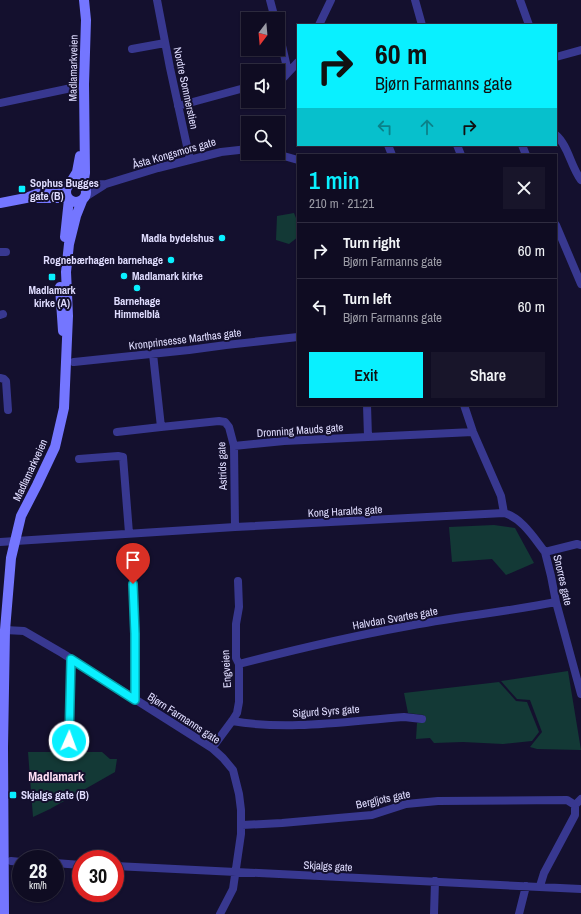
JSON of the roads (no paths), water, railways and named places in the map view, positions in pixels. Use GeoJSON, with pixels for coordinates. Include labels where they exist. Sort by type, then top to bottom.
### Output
{"type":"FeatureCollection","features":[{"type":"Feature","properties":{"kind":"main road","name":"Madlamarkveien"},"geometry":{"type":"LineString","coordinates":[[83,185],[85,173],[84,136],[86,20],[84,0]]}},
{"type":"Feature","properties":{"kind":"main road","name":"Madlamarkveien"},"geometry":{"type":"LineString","coordinates":[[69,186],[77,172],[84,136]]}},
{"type":"Feature","properties":{"kind":"main road"},"geometry":{"type":"LineString","coordinates":[[0,203],[26,198],[53,188],[69,186],[76,182],[83,185],[86,191],[84,199],[75,203],[68,199],[26,198]]}},
{"type":"Feature","properties":{"kind":"main road"},"geometry":{"type":"LineString","coordinates":[[68,199],[66,192],[69,186]]}},
{"type":"Feature","properties":{"kind":"main road","name":"Madlamarkveien"},"geometry":{"type":"LineString","coordinates":[[67,371],[61,316],[60,272],[68,215],[68,199]]}},
{"type":"Feature","properties":{"kind":"main road","name":"Madlamarkveien"},"geometry":{"type":"LineString","coordinates":[[4,914],[5,861],[2,747],[5,630],[11,558],[21,516],[38,485],[55,447],[64,408],[67,371],[68,316],[66,272],[69,244],[76,216],[84,199]]}},
{"type":"Feature","properties":{"kind":"street","name":"Nordre Sommerstien"},"geometry":{"type":"LineString","coordinates":[[157,0],[190,160]]}},
{"type":"Feature","properties":{"kind":"street"},"geometry":{"type":"LineString","coordinates":[[270,0],[273,12]]}},
{"type":"Feature","properties":{"kind":"street"},"geometry":{"type":"LineString","coordinates":[[319,24],[331,0]]}},
{"type":"Feature","properties":{"kind":"street"},"geometry":{"type":"LineString","coordinates":[[415,0],[422,24]]}},
{"type":"Feature","properties":{"kind":"street"},"geometry":{"type":"LineString","coordinates":[[520,0],[529,24]]}},
{"type":"Feature","properties":{"kind":"street","name":"Nordre Sommerstien"},"geometry":{"type":"LineString","coordinates":[[132,49],[165,43]]}},
{"type":"Feature","properties":{"kind":"street"},"geometry":{"type":"LineString","coordinates":[[557,57],[581,50]]}},
{"type":"Feature","properties":{"kind":"street"},"geometry":{"type":"LineString","coordinates":[[284,56],[288,72]]}},
{"type":"Feature","properties":{"kind":"street"},"geometry":{"type":"LineString","coordinates":[[285,76],[297,63]]}},
{"type":"Feature","properties":{"kind":"street"},"geometry":{"type":"LineString","coordinates":[[0,103],[76,87]]}},
{"type":"Feature","properties":{"kind":"street"},"geometry":{"type":"LineString","coordinates":[[178,106],[241,89]]}},
{"type":"Feature","properties":{"kind":"street"},"geometry":{"type":"LineString","coordinates":[[557,136],[563,143],[576,173],[581,180]]}},
{"type":"Feature","properties":{"kind":"street","name":"Åsta Kongsmors gate"},"geometry":{"type":"LineString","coordinates":[[83,185],[106,184],[158,168],[221,152],[241,150]]}},
{"type":"Feature","properties":{"kind":"street"},"geometry":{"type":"LineString","coordinates":[[285,156],[297,160]]}},
{"type":"Feature","properties":{"kind":"street","name":"Åsta Kongsmors gate"},"geometry":{"type":"LineString","coordinates":[[84,199],[106,184]]}},
{"type":"Feature","properties":{"kind":"street"},"geometry":{"type":"LineString","coordinates":[[557,227],[581,284]]}},
{"type":"Feature","properties":{"kind":"street","name":"Kronprinsesse Marthas gate"},"geometry":{"type":"LineString","coordinates":[[74,362],[297,337]]}},
{"type":"Feature","properties":{"kind":"street"},"geometry":{"type":"LineString","coordinates":[[153,354],[161,427]]}},
{"type":"Feature","properties":{"kind":"street"},"geometry":{"type":"LineString","coordinates":[[0,378],[6,381],[8,410]]}},
{"type":"Feature","properties":{"kind":"street"},"geometry":{"type":"LineString","coordinates":[[367,406],[368,437]]}},
{"type":"Feature","properties":{"kind":"street"},"geometry":{"type":"LineString","coordinates":[[464,406],[473,432],[501,496],[504,512],[510,514],[518,520],[545,552]]}},
{"type":"Feature","properties":{"kind":"street","name":"Astrids gate"},"geometry":{"type":"LineString","coordinates":[[117,432],[222,421],[225,422],[230,427],[234,446],[235,527]]}},
{"type":"Feature","properties":{"kind":"street","name":"Dronning Mauds gate"},"geometry":{"type":"LineString","coordinates":[[234,446],[284,441],[473,432]]}},
{"type":"Feature","properties":{"kind":"street"},"geometry":{"type":"LineString","coordinates":[[79,459],[118,456],[123,457],[129,533]]}},
{"type":"Feature","properties":{"kind":"street","name":"Kong Haralds gate"},"geometry":{"type":"LineString","coordinates":[[0,542],[129,533],[504,512]]}},
{"type":"Feature","properties":{"kind":"street","name":"Snorres gate"},"geometry":{"type":"LineString","coordinates":[[581,545],[577,544],[545,552],[552,576],[556,602],[581,694]]}},
{"type":"Feature","properties":{"kind":"street","name":"Engveien"},"geometry":{"type":"LineString","coordinates":[[212,748],[232,721],[239,702],[239,664],[236,658],[236,624],[239,607],[238,581]]}},
{"type":"Feature","properties":{"kind":"street","name":"Bjørn Farmanns gate"},"geometry":{"type":"LineString","coordinates":[[133,584],[135,700]]}},
{"type":"Feature","properties":{"kind":"street","name":"Halvdan Svartes gate"},"geometry":{"type":"LineString","coordinates":[[239,664],[322,643],[402,627],[556,602]]}},
{"type":"Feature","properties":{"kind":"street","name":"Bjørn Farmanns gate"},"geometry":{"type":"LineString","coordinates":[[5,630],[24,631],[71,659],[212,748],[233,770],[239,794],[242,825],[233,889],[220,914]]}},
{"type":"Feature","properties":{"kind":"street"},"geometry":{"type":"LineString","coordinates":[[69,741],[71,659]]}},
{"type":"Feature","properties":{"kind":"street","name":"Sigurd Syrs gate"},"geometry":{"type":"LineString","coordinates":[[232,721],[246,724],[288,725],[404,717],[422,719]]}},
{"type":"Feature","properties":{"kind":"street","name":"Bergljots gate"},"geometry":{"type":"LineString","coordinates":[[242,825],[372,815],[406,804],[438,801],[554,799],[578,802],[573,821],[544,874],[540,886]]}},
{"type":"Feature","properties":{"kind":"street","name":"Skjalgs gate"},"geometry":{"type":"LineString","coordinates":[[124,866],[581,889]]}},
{"type":"Feature","properties":{"kind":"street"},"geometry":{"type":"LineString","coordinates":[[434,914],[435,881]]}},
{"type":"Feature","properties":{"kind":"street"},"geometry":{"type":"LineString","coordinates":[[520,914],[526,886]]}},
{"type":"Feature","properties":{"kind":"place","name":"Sophus Bugges gate (B)"},"geometry":{"type":"Point","coordinates":[22,189]}},
{"type":"Feature","properties":{"kind":"place","name":"Madla bydelshus"},"geometry":{"type":"Point","coordinates":[222,238]}},
{"type":"Feature","properties":{"kind":"place","name":"Rognebærhagen barnehage"},"geometry":{"type":"Point","coordinates":[171,260]}},
{"type":"Feature","properties":{"kind":"place","name":"Madlamark kirke"},"geometry":{"type":"Point","coordinates":[124,276]}},
{"type":"Feature","properties":{"kind":"place","name":"Madlamark kirke (A)"},"geometry":{"type":"Point","coordinates":[52,277]}},
{"type":"Feature","properties":{"kind":"place","name":"Barnehage Himmelblå"},"geometry":{"type":"Point","coordinates":[137,288]}},
{"type":"Feature","properties":{"kind":"place","name":"Skjalgs gate (B)"},"geometry":{"type":"Point","coordinates":[13,795]}},
{"type":"Feature","properties":{"kind":"district","name":"Madlamark"},"geometry":{"type":"Point","coordinates":[56,776]}}]}
